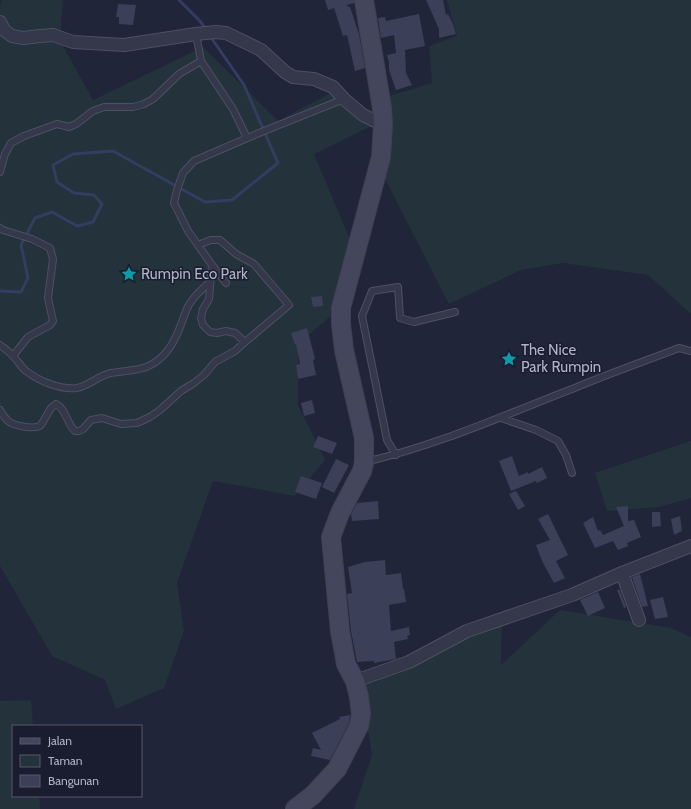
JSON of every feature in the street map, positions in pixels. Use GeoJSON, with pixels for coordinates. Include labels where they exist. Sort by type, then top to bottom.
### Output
{"type":"FeatureCollection","features":[{"type":"Feature","properties":{"kind":"main road"},"geometry":{"type":"LineString","coordinates":[[295,809],[313,795],[337,769],[359,726],[361,714],[355,681],[346,664],[340,631],[331,537],[340,513],[362,471],[364,463],[364,438],[344,350],[341,308],[381,156],[383,125],[382,108],[364,0]]}},
{"type":"Feature","properties":{"kind":"street"},"geometry":{"type":"LineString","coordinates":[[0,22],[4,30],[12,36],[23,38],[53,36],[73,42],[124,45],[216,32],[226,33],[261,50],[285,72],[294,77],[314,79],[333,87],[344,99],[363,115],[383,125]]}},
{"type":"Feature","properties":{"kind":"street"},"geometry":{"type":"LineString","coordinates":[[355,681],[409,662],[467,631],[572,595],[622,573],[691,546]]}},
{"type":"Feature","properties":{"kind":"street"},"geometry":{"type":"LineString","coordinates":[[622,573],[639,620]]}},
{"type":"Feature","properties":{"kind":"lane"},"geometry":{"type":"LineString","coordinates":[[199,34],[201,61],[233,110],[247,138]]}},
{"type":"Feature","properties":{"kind":"lane"},"geometry":{"type":"LineString","coordinates":[[0,172],[5,154],[11,143],[24,136],[57,124],[69,127],[76,124],[93,111],[104,107],[133,107],[144,104],[154,99],[179,74],[201,61]]}},
{"type":"Feature","properties":{"kind":"lane"},"geometry":{"type":"LineString","coordinates":[[226,283],[188,231],[174,203],[176,190],[183,173],[194,161],[344,99]]}},
{"type":"Feature","properties":{"kind":"lane"},"geometry":{"type":"LineString","coordinates":[[0,228],[32,239],[50,248],[53,259],[48,298],[53,321],[50,325],[28,337],[13,356]]}},
{"type":"Feature","properties":{"kind":"lane"},"geometry":{"type":"LineString","coordinates":[[0,410],[12,424],[34,428],[41,425],[50,408],[56,404],[62,409],[70,425],[75,431],[83,429],[91,420],[102,418],[121,424],[137,423],[160,410],[181,391],[204,375],[215,362],[235,351],[289,305],[254,264],[236,254],[220,240],[211,240],[198,245]]}},
{"type":"Feature","properties":{"kind":"lane"},"geometry":{"type":"LineString","coordinates":[[212,265],[209,283],[209,299],[203,310],[201,318],[203,325],[210,332],[217,333],[226,331],[236,333],[244,342]]}},
{"type":"Feature","properties":{"kind":"lane"},"geometry":{"type":"LineString","coordinates":[[0,345],[26,370],[40,379],[54,385],[67,388],[78,388],[109,374],[138,370],[156,362],[167,351],[178,334],[186,310],[192,301],[209,283]]}},
{"type":"Feature","properties":{"kind":"lane"},"geometry":{"type":"LineString","coordinates":[[396,455],[387,440],[362,316],[372,291],[398,287],[400,318],[414,322],[455,312]]}},
{"type":"Feature","properties":{"kind":"lane"},"geometry":{"type":"LineString","coordinates":[[364,463],[396,455],[501,418],[680,348],[691,351]]}},
{"type":"Feature","properties":{"kind":"lane"},"geometry":{"type":"LineString","coordinates":[[501,418],[536,430],[558,442],[566,455],[572,473]]}},
{"type":"Feature","properties":{"kind":"green space"},"geometry":{"type":"Polygon","coordinates":[[[2,0],[63,0],[60,40],[93,100],[203,47],[278,121],[336,90],[382,121],[314,154],[357,256],[338,310],[298,344],[298,405],[325,460],[295,496],[213,481],[177,583],[184,631],[164,688],[116,709],[105,680],[52,656],[0,566],[0,7],[2,0]]]}},
{"type":"Feature","properties":{"kind":"green space"},"geometry":{"type":"Polygon","coordinates":[[[447,0],[691,0],[691,314],[648,275],[563,263],[521,270],[449,304],[383,175],[382,98],[432,83],[429,46],[457,36],[447,0]]]}},
{"type":"Feature","properties":{"kind":"green space"},"geometry":{"type":"Polygon","coordinates":[[[691,441],[691,498],[659,507],[607,511],[595,473],[691,441]]]}},
{"type":"Feature","properties":{"kind":"green space"},"geometry":{"type":"Polygon","coordinates":[[[560,610],[671,628],[691,637],[691,809],[354,809],[372,755],[359,677],[502,621],[501,665],[560,610]]]}},
{"type":"Feature","properties":{"kind":"green space"},"geometry":{"type":"Polygon","coordinates":[[[31,700],[33,725],[12,725],[12,797],[39,797],[40,809],[0,809],[0,701],[31,700]]]}},
{"type":"Feature","properties":{"kind":"building"},"geometry":{"type":"Polygon","coordinates":[[[325,0],[354,0],[354,3],[347,5],[350,7],[359,34],[365,68],[355,71],[347,35],[343,36],[334,8],[328,10],[325,0]]]}},
{"type":"Feature","properties":{"kind":"building"},"geometry":{"type":"Polygon","coordinates":[[[426,0],[443,0],[446,15],[448,14],[456,34],[439,38],[439,29],[426,0]]]}},
{"type":"Feature","properties":{"kind":"building"},"geometry":{"type":"Polygon","coordinates":[[[118,4],[136,5],[133,25],[119,24],[119,17],[116,17],[118,4]]]}},
{"type":"Feature","properties":{"kind":"building"},"geometry":{"type":"Polygon","coordinates":[[[419,14],[425,46],[405,50],[406,73],[412,85],[396,90],[389,70],[387,55],[396,53],[394,35],[381,38],[378,18],[385,17],[386,21],[419,14]]]}},
{"type":"Feature","properties":{"kind":"building"},"geometry":{"type":"Polygon","coordinates":[[[322,296],[323,306],[313,307],[311,297],[322,296]]]}},
{"type":"Feature","properties":{"kind":"building"},"geometry":{"type":"Polygon","coordinates":[[[307,328],[315,359],[313,360],[316,375],[298,379],[296,365],[300,364],[296,344],[295,345],[291,333],[307,328]]]}},
{"type":"Feature","properties":{"kind":"building"},"geometry":{"type":"Polygon","coordinates":[[[312,400],[315,413],[304,416],[301,403],[312,400]]]}},
{"type":"Feature","properties":{"kind":"building"},"geometry":{"type":"Polygon","coordinates":[[[318,436],[337,443],[332,454],[313,447],[318,436]]]}},
{"type":"Feature","properties":{"kind":"building"},"geometry":{"type":"Polygon","coordinates":[[[512,456],[519,476],[528,472],[528,474],[542,467],[547,478],[537,483],[536,481],[511,491],[499,461],[512,456]]]}},
{"type":"Feature","properties":{"kind":"building"},"geometry":{"type":"Polygon","coordinates":[[[336,459],[349,465],[334,493],[322,487],[336,459]]]}},
{"type":"Feature","properties":{"kind":"building"},"geometry":{"type":"Polygon","coordinates":[[[301,476],[322,483],[316,499],[295,492],[301,476]]]}},
{"type":"Feature","properties":{"kind":"building"},"geometry":{"type":"Polygon","coordinates":[[[516,491],[525,506],[518,510],[509,494],[516,491]]]}},
{"type":"Feature","properties":{"kind":"building"},"geometry":{"type":"Polygon","coordinates":[[[378,501],[379,519],[352,521],[351,514],[357,503],[378,501]]]}},
{"type":"Feature","properties":{"kind":"building"},"geometry":{"type":"Polygon","coordinates":[[[628,506],[628,521],[634,520],[641,537],[627,543],[628,546],[618,550],[613,541],[595,548],[583,523],[593,517],[598,531],[600,530],[603,535],[624,526],[616,507],[628,506]]]}},
{"type":"Feature","properties":{"kind":"building"},"geometry":{"type":"Polygon","coordinates":[[[652,512],[660,512],[661,526],[652,527],[652,512]]]}},
{"type":"Feature","properties":{"kind":"building"},"geometry":{"type":"Polygon","coordinates":[[[548,514],[568,555],[556,561],[565,578],[554,583],[542,561],[536,545],[550,540],[538,519],[548,514]]]}},
{"type":"Feature","properties":{"kind":"building"},"geometry":{"type":"Polygon","coordinates":[[[680,516],[682,531],[674,535],[671,519],[680,516]]]}},
{"type":"Feature","properties":{"kind":"building"},"geometry":{"type":"Polygon","coordinates":[[[385,560],[386,575],[401,573],[406,602],[389,605],[391,631],[409,627],[410,635],[407,636],[408,639],[394,642],[396,659],[374,663],[374,661],[357,662],[351,631],[347,594],[352,593],[348,567],[365,562],[385,560]]]}},
{"type":"Feature","properties":{"kind":"building"},"geometry":{"type":"Polygon","coordinates":[[[640,574],[648,606],[642,607],[632,577],[640,574]]]}},
{"type":"Feature","properties":{"kind":"building"},"geometry":{"type":"Polygon","coordinates":[[[617,590],[620,590],[626,607],[624,608],[617,590]]]}},
{"type":"Feature","properties":{"kind":"building"},"geometry":{"type":"Polygon","coordinates":[[[598,592],[605,608],[588,616],[580,600],[598,592]]]}},
{"type":"Feature","properties":{"kind":"building"},"geometry":{"type":"Polygon","coordinates":[[[663,597],[668,617],[655,619],[650,600],[663,597]]]}},
{"type":"Feature","properties":{"kind":"building"},"geometry":{"type":"Polygon","coordinates":[[[350,715],[349,723],[330,760],[311,756],[313,748],[321,750],[312,733],[340,719],[339,717],[350,715]]]}},
{"type":"Feature","properties":{"kind":"waterway"},"geometry":{"type":"LineString","coordinates":[[179,0],[206,29]]}},
{"type":"Feature","properties":{"kind":"waterway"},"geometry":{"type":"LineString","coordinates":[[0,291],[21,292],[28,278],[21,245],[35,218],[52,212],[77,226],[93,222],[102,204],[94,195],[74,193],[57,182],[53,165],[73,154],[113,151],[205,202],[232,200],[278,163],[244,85],[210,36]]}},
{"type":"Feature","properties":{"kind":"place","name":"Rumpin Eco Park"},"geometry":{"type":"Point","coordinates":[129,274]}},
{"type":"Feature","properties":{"kind":"place","name":"The Nice Park Rumpin"},"geometry":{"type":"Point","coordinates":[509,359]}}]}
